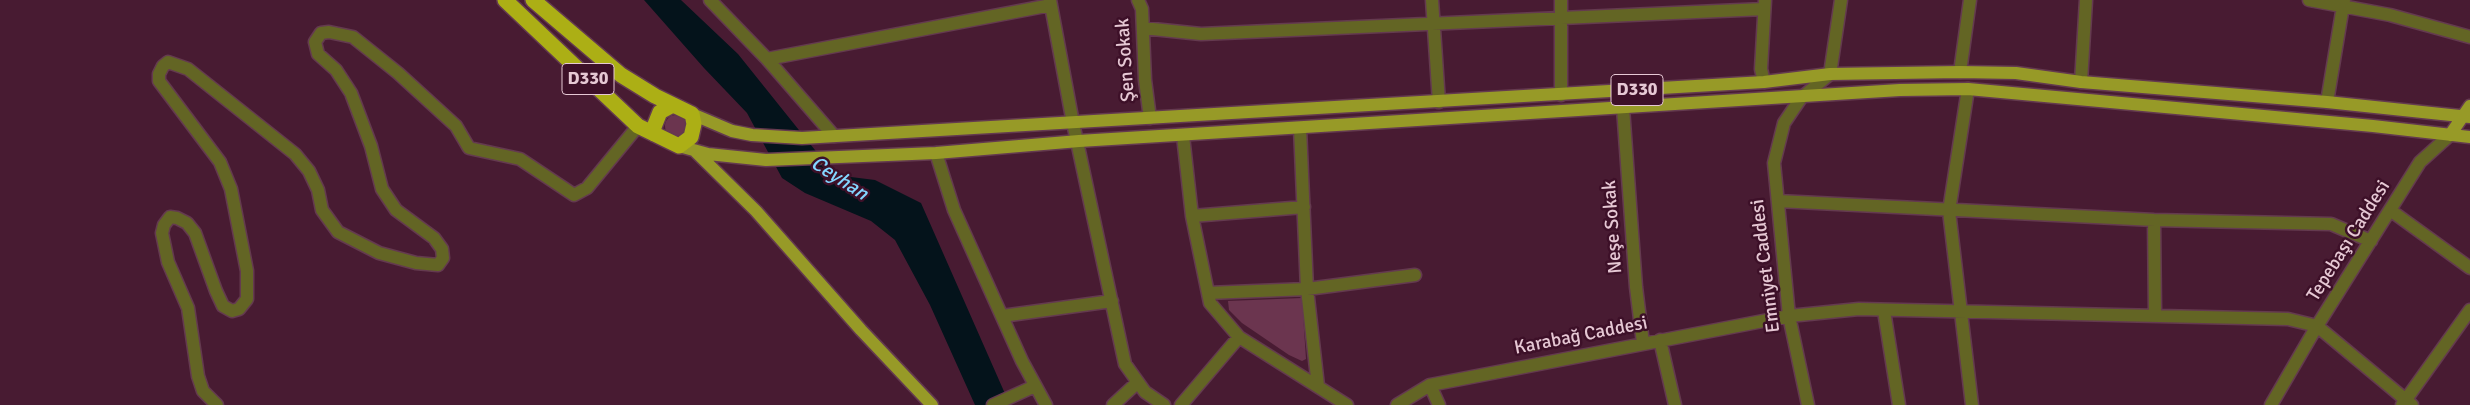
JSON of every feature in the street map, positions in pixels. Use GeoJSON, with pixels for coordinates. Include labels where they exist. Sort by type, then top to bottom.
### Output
{"type":"FeatureCollection","features":[{"type":"Feature","properties":{"kind":"highway","name":"D330"},"geometry":{"type":"LineString","coordinates":[[505,0],[638,126],[686,147]]}},
{"type":"Feature","properties":{"kind":"highway","name":"D330"},"geometry":{"type":"LineString","coordinates":[[533,0],[621,75],[692,114]]}},
{"type":"Feature","properties":{"kind":"highway"},"geometry":{"type":"LineString","coordinates":[[654,134],[654,126],[660,112],[673,105]]}},
{"type":"Feature","properties":{"kind":"highway"},"geometry":{"type":"LineString","coordinates":[[686,147],[694,124],[692,114]]}},
{"type":"Feature","properties":{"kind":"main road","name":"D330"},"geometry":{"type":"LineString","coordinates":[[692,114],[732,130],[752,135],[802,138],[1764,82],[1830,74],[1960,72],[2016,74],[2080,82],[2326,102],[2466,117]]}},
{"type":"Feature","properties":{"kind":"main road","name":"D330"},"geometry":{"type":"LineString","coordinates":[[686,147],[708,154],[766,160],[936,153],[1079,141],[1801,98],[1900,90],[1968,89],[2344,123],[2470,137]]}},
{"type":"Feature","properties":{"kind":"main road","name":"Tepebaşı Caddesi"},"geometry":{"type":"LineString","coordinates":[[2450,135],[2466,117],[2470,106]]}},
{"type":"Feature","properties":{"kind":"main road"},"geometry":{"type":"LineString","coordinates":[[686,147],[756,211],[861,330],[932,405]]}},
{"type":"Feature","properties":{"kind":"street"},"geometry":{"type":"LineString","coordinates":[[710,0],[767,58],[834,136]]}},
{"type":"Feature","properties":{"kind":"street","name":"Şen Sokak"},"geometry":{"type":"LineString","coordinates":[[1138,0],[1142,9],[1150,118]]}},
{"type":"Feature","properties":{"kind":"street"},"geometry":{"type":"LineString","coordinates":[[1432,0],[1439,102]]}},
{"type":"Feature","properties":{"kind":"street"},"geometry":{"type":"LineString","coordinates":[[1561,0],[1561,94]]}},
{"type":"Feature","properties":{"kind":"street"},"geometry":{"type":"LineString","coordinates":[[1830,74],[1841,0]]}},
{"type":"Feature","properties":{"kind":"street"},"geometry":{"type":"LineString","coordinates":[[1960,72],[1970,0]]}},
{"type":"Feature","properties":{"kind":"street"},"geometry":{"type":"LineString","coordinates":[[2080,82],[2086,0]]}},
{"type":"Feature","properties":{"kind":"street"},"geometry":{"type":"LineString","coordinates":[[2310,0],[2343,2],[2470,36]]}},
{"type":"Feature","properties":{"kind":"street"},"geometry":{"type":"LineString","coordinates":[[767,58],[1050,2],[1073,123],[1079,141],[1124,364],[1145,392],[1164,405]]}},
{"type":"Feature","properties":{"kind":"street"},"geometry":{"type":"LineString","coordinates":[[2326,102],[2343,2]]}},
{"type":"Feature","properties":{"kind":"street"},"geometry":{"type":"LineString","coordinates":[[1143,28],[1201,34],[1561,18],[1764,5],[1762,68],[1764,82]]}},
{"type":"Feature","properties":{"kind":"street"},"geometry":{"type":"LineString","coordinates":[[216,405],[203,391],[198,376],[188,308],[168,262],[162,233],[164,225],[170,217],[177,218],[187,223],[195,233],[223,306],[232,311],[240,309],[247,299],[248,272],[231,189],[220,162],[159,81],[159,74],[163,66],[168,62],[188,69],[295,154],[309,171],[318,190],[322,210],[338,232],[379,253],[416,263],[438,265],[443,258],[442,249],[434,238],[396,210],[382,189],[371,146],[351,93],[336,70],[318,54],[315,42],[321,33],[329,32],[353,37],[398,73],[456,126],[469,148],[520,159],[574,196],[587,188],[638,126]]}},
{"type":"Feature","properties":{"kind":"street","name":"Emniyet Caddesi"},"geometry":{"type":"LineString","coordinates":[[1808,405],[1783,318],[1778,201],[1774,163],[1784,124],[1801,98],[1830,74]]}},
{"type":"Feature","properties":{"kind":"street"},"geometry":{"type":"LineString","coordinates":[[1968,89],[1949,211],[1972,405]]}},
{"type":"Feature","properties":{"kind":"street","name":"Neşe Sokak"},"geometry":{"type":"LineString","coordinates":[[1623,108],[1636,287],[1643,344]]}},
{"type":"Feature","properties":{"kind":"street"},"geometry":{"type":"LineString","coordinates":[[1300,128],[1307,290],[1318,386]]}},
{"type":"Feature","properties":{"kind":"street","name":"Tepebaşı Caddesi"},"geometry":{"type":"LineString","coordinates":[[2271,405],[2317,326],[2420,162],[2450,135]]}},
{"type":"Feature","properties":{"kind":"street"},"geometry":{"type":"LineString","coordinates":[[1183,136],[1192,216],[1210,303],[1239,337],[1348,405]]}},
{"type":"Feature","properties":{"kind":"street"},"geometry":{"type":"LineString","coordinates":[[936,153],[954,210],[1035,386],[1046,405]]}},
{"type":"Feature","properties":{"kind":"street"},"geometry":{"type":"LineString","coordinates":[[1778,201],[2154,220],[2331,224],[2370,241]]}},
{"type":"Feature","properties":{"kind":"street"},"geometry":{"type":"LineString","coordinates":[[1192,216],[1304,208]]}},
{"type":"Feature","properties":{"kind":"street"},"geometry":{"type":"LineString","coordinates":[[2390,210],[2470,268]]}},
{"type":"Feature","properties":{"kind":"street"},"geometry":{"type":"LineString","coordinates":[[2154,220],[2155,314]]}},
{"type":"Feature","properties":{"kind":"street"},"geometry":{"type":"LineString","coordinates":[[1208,293],[1307,290],[1415,275]]}},
{"type":"Feature","properties":{"kind":"street"},"geometry":{"type":"LineString","coordinates":[[1002,316],[1112,301]]}},
{"type":"Feature","properties":{"kind":"street","name":"Karabağ Caddesi"},"geometry":{"type":"LineString","coordinates":[[1397,405],[1430,385],[1783,318],[1859,309],[1960,313],[2155,314],[2288,319],[2317,326]]}},
{"type":"Feature","properties":{"kind":"street"},"geometry":{"type":"LineString","coordinates":[[2317,326],[2406,403],[2470,310]]}},
{"type":"Feature","properties":{"kind":"street"},"geometry":{"type":"LineString","coordinates":[[1884,311],[1899,405]]}},
{"type":"Feature","properties":{"kind":"street"},"geometry":{"type":"LineString","coordinates":[[1181,405],[1239,337]]}},
{"type":"Feature","properties":{"kind":"street"},"geometry":{"type":"LineString","coordinates":[[1660,340],[1675,405]]}},
{"type":"Feature","properties":{"kind":"street"},"geometry":{"type":"LineString","coordinates":[[1113,405],[1138,382]]}},
{"type":"Feature","properties":{"kind":"street"},"geometry":{"type":"LineString","coordinates":[[1430,385],[1438,405]]}},
{"type":"Feature","properties":{"kind":"street"},"geometry":{"type":"LineString","coordinates":[[993,405],[1021,394],[1035,386]]}},
{"type":"Feature","properties":{"kind":"shaded area"},"geometry":{"type":"Polygon","coordinates":[[[676,115],[684,118],[687,126],[684,134],[676,137],[668,134],[665,126],[668,118],[676,115]]]}},
{"type":"Feature","properties":{"kind":"shaded area"},"geometry":{"type":"Polygon","coordinates":[[[1302,298],[1306,359],[1302,361],[1289,355],[1242,323],[1229,310],[1228,301],[1302,298]]]}},
{"type":"Feature","properties":{"kind":"water","name":"Ceyhan"},"geometry":{"type":"Polygon","coordinates":[[[644,0],[681,0],[738,54],[835,175],[875,180],[921,203],[1010,405],[975,405],[930,305],[895,240],[871,221],[805,193],[782,178],[747,113],[644,0]]]}}]}
